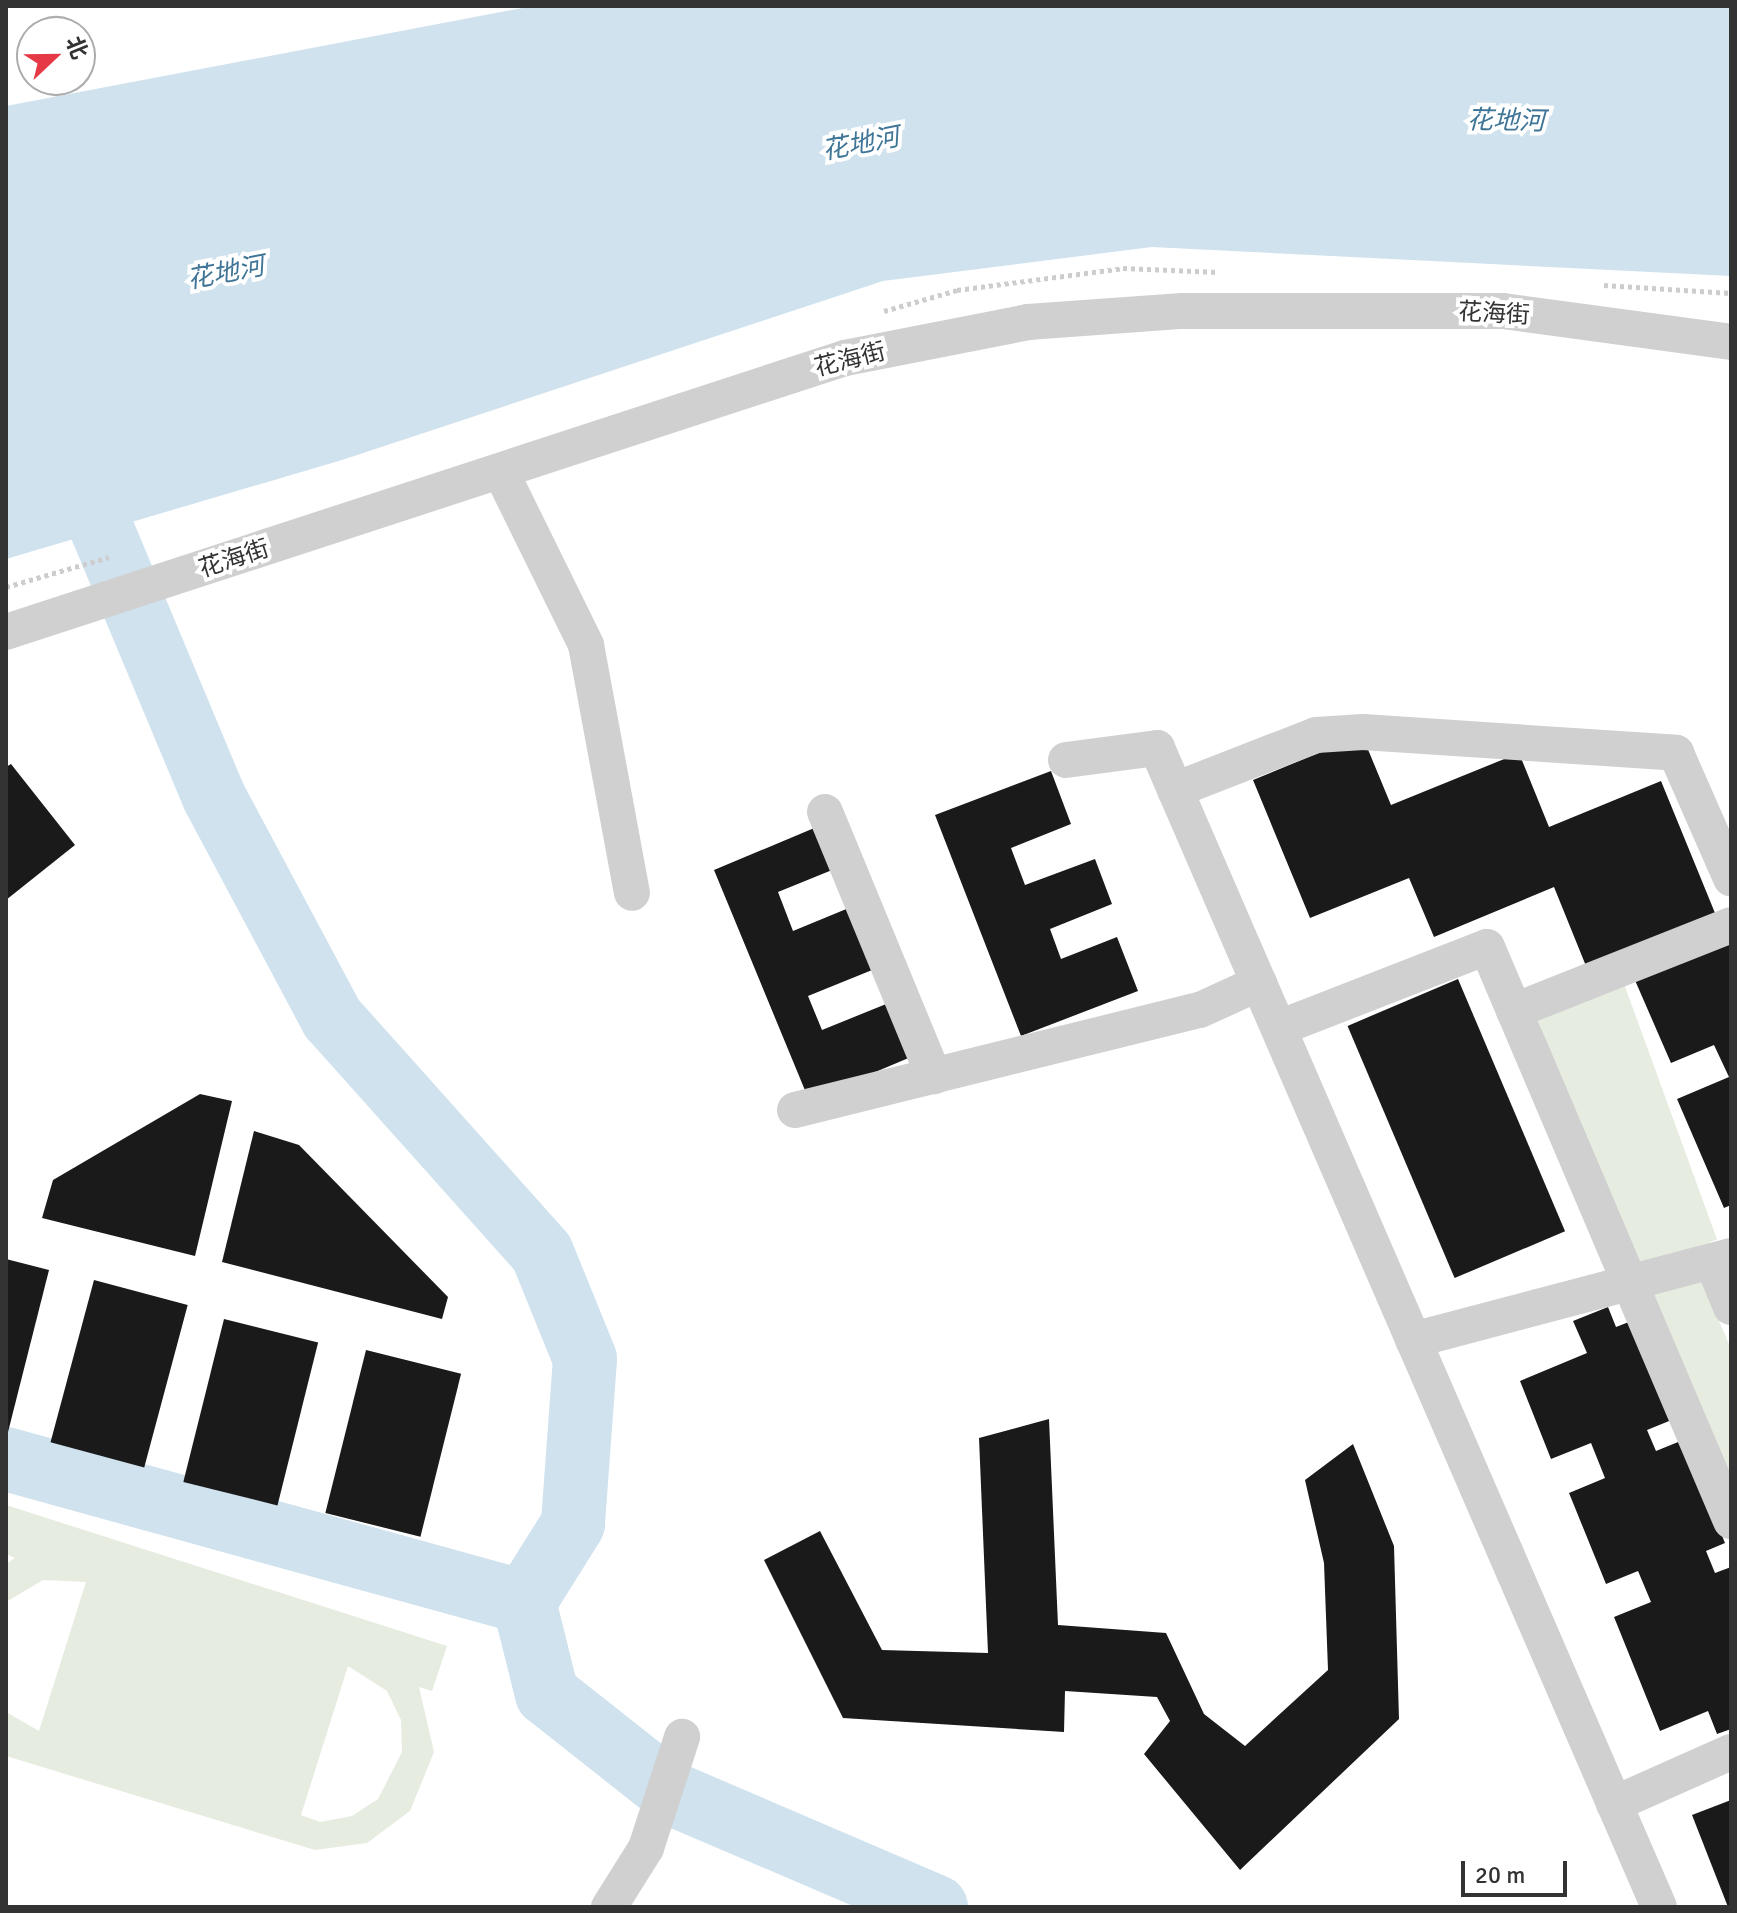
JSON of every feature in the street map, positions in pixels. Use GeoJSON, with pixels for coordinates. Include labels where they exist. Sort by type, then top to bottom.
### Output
{"type":"FeatureCollection","features":[{"type":"Feature","properties":{"kind":"street","name":"花海街"},"geometry":{"type":"LineString","coordinates":[[6,632],[845,358],[1028,322],[1183,311],[1503,311],[1731,342]]}},
{"type":"Feature","properties":{"kind":"street"},"geometry":{"type":"LineString","coordinates":[[501,472],[586,645],[632,893]]}},
{"type":"Feature","properties":{"kind":"street"},"geometry":{"type":"LineString","coordinates":[[1175,790],[1316,735],[1363,732],[1676,753],[1731,878]]}},
{"type":"Feature","properties":{"kind":"street"},"geometry":{"type":"LineString","coordinates":[[1066,760],[1157,748],[1659,1907]]}},
{"type":"Feature","properties":{"kind":"street"},"geometry":{"type":"LineString","coordinates":[[825,812],[934,1076]]}},
{"type":"Feature","properties":{"kind":"street"},"geometry":{"type":"LineString","coordinates":[[1514,1011],[1731,925]]}},
{"type":"Feature","properties":{"kind":"street"},"geometry":{"type":"LineString","coordinates":[[1279,1028],[1487,947],[1731,1521]]}},
{"type":"Feature","properties":{"kind":"street"},"geometry":{"type":"LineString","coordinates":[[795,1110],[1200,1010],[1259,983]]}},
{"type":"Feature","properties":{"kind":"street"},"geometry":{"type":"LineString","coordinates":[[1413,1340],[1721,1258],[1731,1307]]}},
{"type":"Feature","properties":{"kind":"street"},"geometry":{"type":"LineString","coordinates":[[609,1907],[646,1848],[682,1737]]}},
{"type":"Feature","properties":{"kind":"street"},"geometry":{"type":"LineString","coordinates":[[1614,1804],[1731,1752]]}},
{"type":"Feature","properties":{"kind":"path"},"geometry":{"type":"LineString","coordinates":[[6,587],[67,569]]}},
{"type":"Feature","properties":{"kind":"shaded area"},"geometry":{"type":"Polygon","coordinates":[[[1623,981],[1717,1239],[1630,1271],[1536,1013],[1623,981]]]}},
{"type":"Feature","properties":{"kind":"shaded area"},"geometry":{"type":"Polygon","coordinates":[[[1701,1278],[1731,1349],[1731,1489],[1650,1293],[1701,1278]]]}},
{"type":"Feature","properties":{"kind":"shaded area"},"geometry":{"type":"Polygon","coordinates":[[[6,1505],[447,1646],[432,1691],[419,1687],[434,1752],[410,1811],[367,1843],[315,1850],[6,1756],[6,1712],[39,1731],[86,1582],[43,1580],[6,1602],[6,1564],[15,1558],[6,1554],[6,1505]],[[348,1666],[301,1815],[320,1822],[352,1816],[378,1799],[402,1752],[401,1720],[387,1691],[348,1666]]]}},
{"type":"Feature","properties":{"kind":"water","name":"花地河"},"geometry":{"type":"Polygon","coordinates":[[[533,6],[1731,6],[1731,276],[1152,247],[883,281],[342,460],[6,559],[6,106],[59,96],[96,96],[96,89],[533,6]]]}},
{"type":"Feature","properties":{"kind":"building"},"geometry":{"type":"Polygon","coordinates":[[[1362,735],[1391,805],[1519,753],[1549,827],[1661,781],[1715,913],[1586,966],[1554,887],[1434,937],[1409,878],[1310,918],[1253,780],[1362,735]]]}},
{"type":"Feature","properties":{"kind":"building"},"geometry":{"type":"Polygon","coordinates":[[[11,764],[75,845],[6,900],[6,767],[11,764]]]}},
{"type":"Feature","properties":{"kind":"building"},"geometry":{"type":"Polygon","coordinates":[[[1051,771],[1071,824],[1011,848],[1025,885],[1095,859],[1112,904],[1050,929],[1061,959],[1117,937],[1138,991],[1021,1036],[935,815],[1051,771]]]}},
{"type":"Feature","properties":{"kind":"building"},"geometry":{"type":"Polygon","coordinates":[[[819,826],[837,868],[778,892],[793,931],[856,905],[882,966],[808,996],[822,1030],[896,1000],[918,1054],[809,1100],[714,870],[819,826]]]}},
{"type":"Feature","properties":{"kind":"building"},"geometry":{"type":"Polygon","coordinates":[[[1731,936],[1731,1205],[1724,1208],[1677,1099],[1729,1077],[1714,1045],[1671,1063],[1634,978],[1731,936]]]}},
{"type":"Feature","properties":{"kind":"building"},"geometry":{"type":"Polygon","coordinates":[[[1458,979],[1565,1231],[1455,1278],[1348,1026],[1458,979]]]}},
{"type":"Feature","properties":{"kind":"building"},"geometry":{"type":"Polygon","coordinates":[[[200,1094],[232,1101],[195,1256],[42,1218],[53,1180],[200,1094]]]}},
{"type":"Feature","properties":{"kind":"building"},"geometry":{"type":"Polygon","coordinates":[[[254,1131],[299,1145],[448,1297],[442,1319],[222,1262],[254,1131]]]}},
{"type":"Feature","properties":{"kind":"building"},"geometry":{"type":"Polygon","coordinates":[[[6,1259],[49,1270],[7,1436],[6,1436],[6,1259]]]}},
{"type":"Feature","properties":{"kind":"building"},"geometry":{"type":"Polygon","coordinates":[[[94,1280],[188,1305],[144,1467],[51,1442],[94,1280]]]}},
{"type":"Feature","properties":{"kind":"building"},"geometry":{"type":"Polygon","coordinates":[[[1608,1307],[1616,1327],[1634,1320],[1674,1419],[1647,1430],[1656,1451],[1683,1440],[1725,1543],[1706,1551],[1715,1573],[1731,1567],[1731,1729],[1717,1734],[1708,1711],[1660,1731],[1614,1617],[1651,1602],[1638,1571],[1606,1584],[1569,1493],[1605,1478],[1591,1443],[1551,1459],[1520,1381],[1587,1353],[1573,1321],[1608,1307]]]}},
{"type":"Feature","properties":{"kind":"building"},"geometry":{"type":"Polygon","coordinates":[[[224,1319],[318,1342],[277,1505],[183,1482],[224,1319]]]}},
{"type":"Feature","properties":{"kind":"building"},"geometry":{"type":"Polygon","coordinates":[[[366,1350],[461,1374],[420,1537],[325,1513],[366,1350]]]}},
{"type":"Feature","properties":{"kind":"building"},"geometry":{"type":"Polygon","coordinates":[[[1049,1419],[1058,1625],[1166,1633],[1204,1714],[1245,1746],[1328,1670],[1324,1563],[1305,1480],[1353,1444],[1394,1546],[1399,1719],[1240,1870],[1144,1754],[1170,1721],[1157,1697],[1065,1691],[1064,1732],[843,1718],[764,1560],[820,1531],[882,1650],[988,1653],[979,1438],[1049,1419]]]}},
{"type":"Feature","properties":{"kind":"building"},"geometry":{"type":"Polygon","coordinates":[[[1731,1800],[1731,1907],[1728,1907],[1692,1815],[1731,1800]]]}},
{"type":"Feature","properties":{"kind":"waterway"},"geometry":{"type":"LineString","coordinates":[[68,448],[214,797],[332,1018],[542,1253],[585,1359],[573,1524],[524,1602],[547,1694],[675,1795],[936,1907]]}},
{"type":"Feature","properties":{"kind":"waterway"},"geometry":{"type":"LineString","coordinates":[[6,1459],[524,1602]]}}]}
